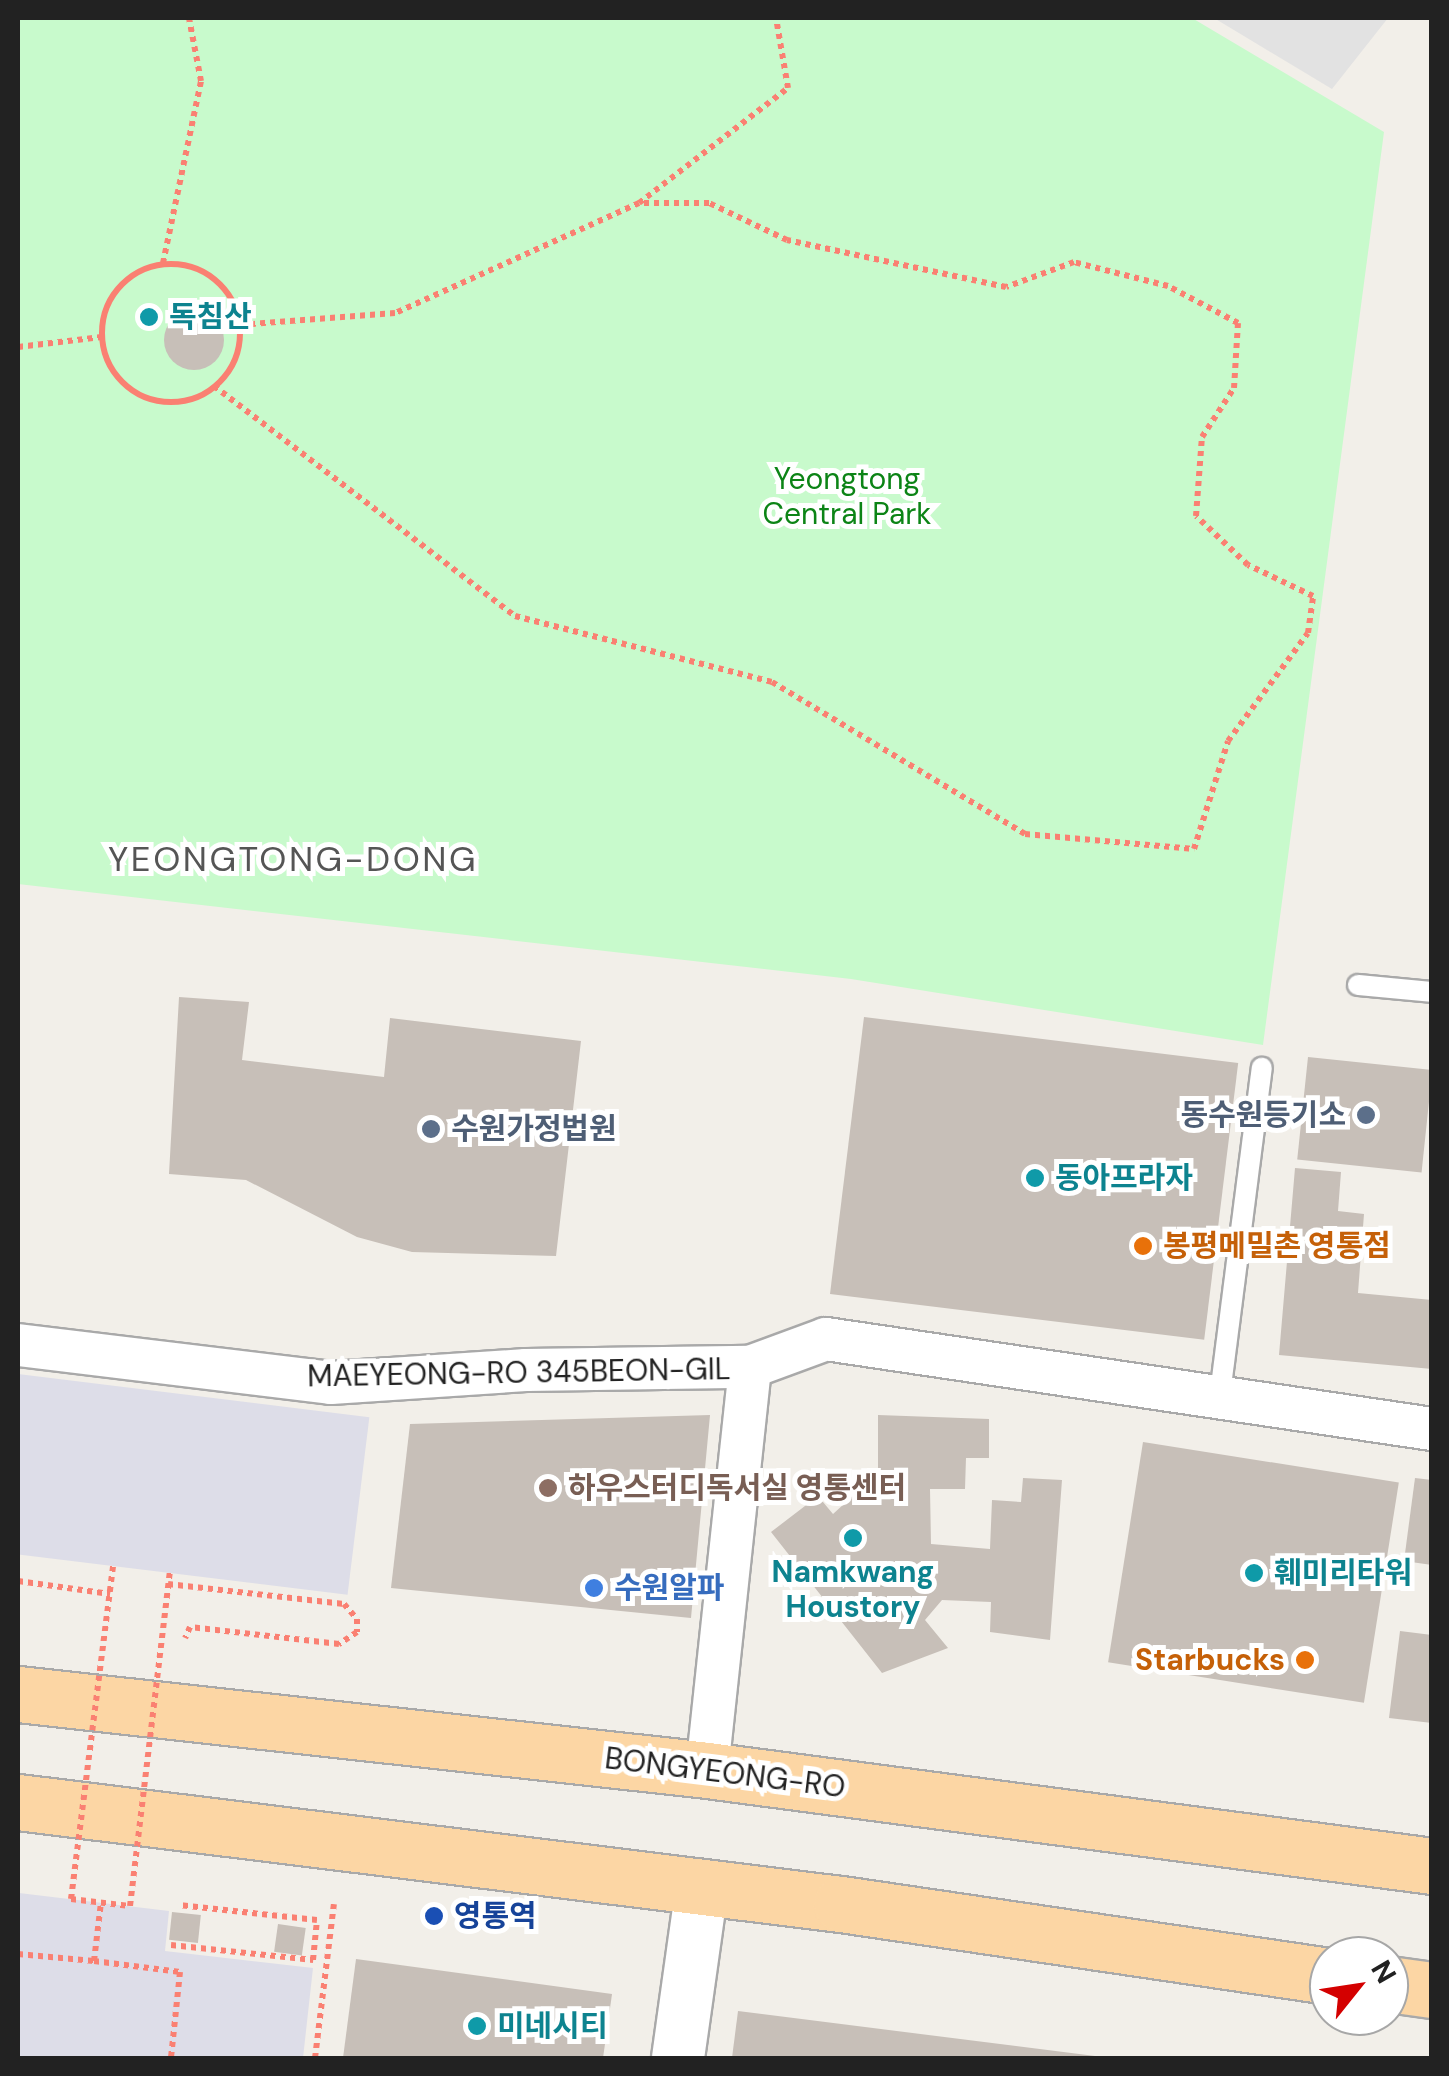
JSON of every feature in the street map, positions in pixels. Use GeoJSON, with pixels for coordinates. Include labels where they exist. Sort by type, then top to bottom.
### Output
{"type":"FeatureCollection","features":[{"type":"Feature","properties":{"kind":"main road","name":"BONGYEONG-RO"},"geometry":{"type":"LineString","coordinates":[[18,1694],[708,1770],[1432,1866]]}},
{"type":"Feature","properties":{"kind":"main road"},"geometry":{"type":"LineString","coordinates":[[18,1802],[702,1887],[1309,1973]]}},
{"type":"Feature","properties":{"kind":"street","name":"MAEYEONG-RO 345BEON-GIL"},"geometry":{"type":"LineString","coordinates":[[18,1345],[332,1383],[526,1370],[750,1367],[826,1340],[1220,1394],[1432,1429]]}},
{"type":"Feature","properties":{"kind":"street"},"geometry":{"type":"LineString","coordinates":[[708,1770],[750,1367]]}},
{"type":"Feature","properties":{"kind":"street"},"geometry":{"type":"LineString","coordinates":[[678,2058],[702,1887]]}},
{"type":"Feature","properties":{"kind":"lane"},"geometry":{"type":"LineString","coordinates":[[1358,984],[1432,992]]}},
{"type":"Feature","properties":{"kind":"lane"},"geometry":{"type":"LineString","coordinates":[[1220,1394],[1262,1068]]}},
{"type":"Feature","properties":{"kind":"path"},"geometry":{"type":"LineString","coordinates":[[163,264],[201,80],[189,18]]}},
{"type":"Feature","properties":{"kind":"path"},"geometry":{"type":"LineString","coordinates":[[240,325],[395,312],[639,202],[788,88],[776,18]]}},
{"type":"Feature","properties":{"kind":"path"},"geometry":{"type":"LineString","coordinates":[[214,386],[514,616],[772,682],[1025,834],[1194,849],[1228,742],[1308,633],[1313,596],[1248,565],[1196,516],[1202,437],[1234,388],[1238,323],[1168,286],[1074,262],[1006,287],[787,240],[709,203],[639,202]]}},
{"type":"Feature","properties":{"kind":"path"},"geometry":{"type":"LineString","coordinates":[[163,264],[209,274],[233,302],[240,325],[233,364],[214,386],[180,402],[148,398],[112,369],[101,337],[111,297],[127,278],[163,264]]}},
{"type":"Feature","properties":{"kind":"path"},"geometry":{"type":"LineString","coordinates":[[18,346],[101,337]]}},
{"type":"Feature","properties":{"kind":"path"},"geometry":{"type":"LineString","coordinates":[[114,1565],[71,1900],[130,1906],[170,1572]]}},
{"type":"Feature","properties":{"kind":"path"},"geometry":{"type":"LineString","coordinates":[[18,1581],[110,1594]]}},
{"type":"Feature","properties":{"kind":"path"},"geometry":{"type":"LineString","coordinates":[[168,1584],[344,1604],[358,1619],[357,1632],[340,1644],[190,1627],[185,1638]]}},
{"type":"Feature","properties":{"kind":"path"},"geometry":{"type":"LineString","coordinates":[[94,1961],[100,1902]]}},
{"type":"Feature","properties":{"kind":"path"},"geometry":{"type":"LineString","coordinates":[[314,2058],[334,1904]]}},
{"type":"Feature","properties":{"kind":"path"},"geometry":{"type":"LineString","coordinates":[[171,1945],[312,1960],[317,1920],[179,1905]]}},
{"type":"Feature","properties":{"kind":"path"},"geometry":{"type":"LineString","coordinates":[[18,1954],[180,1972],[171,2058]]}},
{"type":"Feature","properties":{"kind":"green space","name":"Yeongtong Central Park"},"geometry":{"type":"Polygon","coordinates":[[[18,18],[1192,18],[1384,132],[1263,1045],[851,979],[18,884],[18,18]]]}},
{"type":"Feature","properties":{"kind":"shaded area"},"geometry":{"type":"Polygon","coordinates":[[[1214,18],[1388,18],[1332,89],[1214,18]]]}},
{"type":"Feature","properties":{"kind":"shaded area"},"geometry":{"type":"Polygon","coordinates":[[[18,1374],[369,1417],[348,1595],[18,1554],[18,1374]]]}},
{"type":"Feature","properties":{"kind":"shaded area"},"geometry":{"type":"Polygon","coordinates":[[[19,1893],[169,1911],[165,1951],[313,1968],[303,2058],[18,2058],[19,1893]]]}},
{"type":"Feature","properties":{"kind":"building"},"geometry":{"type":"Polygon","coordinates":[[[194,310],[215,319],[224,340],[215,361],[194,370],[173,361],[164,340],[173,319],[194,310]]]}},
{"type":"Feature","properties":{"kind":"building","name":"수원가정법원"},"geometry":{"type":"Polygon","coordinates":[[[179,997],[249,1002],[242,1060],[384,1077],[390,1018],[581,1041],[556,1256],[412,1252],[357,1237],[246,1180],[169,1174],[179,997]]]}},
{"type":"Feature","properties":{"kind":"building","name":"동아프라자"},"geometry":{"type":"Polygon","coordinates":[[[864,1017],[1238,1063],[1204,1340],[830,1294],[864,1017]]]}},
{"type":"Feature","properties":{"kind":"building","name":"동수원등기소"},"geometry":{"type":"Polygon","coordinates":[[[1308,1057],[1432,1070],[1422,1173],[1297,1159],[1308,1057]]]}},
{"type":"Feature","properties":{"kind":"building"},"geometry":{"type":"Polygon","coordinates":[[[1295,1168],[1341,1172],[1338,1211],[1364,1214],[1358,1293],[1432,1300],[1432,1369],[1279,1355],[1295,1168]]]}},
{"type":"Feature","properties":{"kind":"building"},"geometry":{"type":"Polygon","coordinates":[[[710,1415],[691,1618],[391,1588],[410,1424],[710,1415]]]}},
{"type":"Feature","properties":{"kind":"building","name":"Namkwang Houstory"},"geometry":{"type":"Polygon","coordinates":[[[878,1415],[989,1419],[989,1458],[966,1458],[965,1489],[930,1489],[931,1544],[990,1549],[992,1500],[1021,1502],[1023,1478],[1062,1480],[1050,1640],[990,1632],[991,1602],[942,1600],[925,1620],[948,1648],[882,1673],[771,1532],[818,1496],[833,1514],[878,1473],[878,1415]]]}},
{"type":"Feature","properties":{"kind":"building","name":"훼미리타워"},"geometry":{"type":"Polygon","coordinates":[[[1143,1442],[1399,1483],[1364,1703],[1108,1662],[1143,1442]]]}},
{"type":"Feature","properties":{"kind":"building"},"geometry":{"type":"Polygon","coordinates":[[[1415,1478],[1432,1480],[1432,1565],[1404,1561],[1415,1478]]]}},
{"type":"Feature","properties":{"kind":"building"},"geometry":{"type":"Polygon","coordinates":[[[1400,1631],[1432,1635],[1432,1723],[1389,1718],[1400,1631]]]}},
{"type":"Feature","properties":{"kind":"building"},"geometry":{"type":"Polygon","coordinates":[[[172,1912],[201,1915],[198,1943],[169,1940],[172,1912]]]}},
{"type":"Feature","properties":{"kind":"building"},"geometry":{"type":"Polygon","coordinates":[[[278,1924],[306,1928],[302,1956],[274,1952],[278,1924]]]}},
{"type":"Feature","properties":{"kind":"building","name":"미네시티"},"geometry":{"type":"Polygon","coordinates":[[[356,1959],[612,1994],[603,2058],[343,2058],[356,1959]]]}},
{"type":"Feature","properties":{"kind":"building"},"geometry":{"type":"Polygon","coordinates":[[[738,2011],[1095,2056],[1095,2058],[732,2058],[738,2011]]]}},
{"type":"Feature","properties":{"kind":"place","name":"독침산"},"geometry":{"type":"Point","coordinates":[149,317]}},
{"type":"Feature","properties":{"kind":"place","name":"동수원등기소"},"geometry":{"type":"Point","coordinates":[1366,1115]}},
{"type":"Feature","properties":{"kind":"place","name":"수원가정법원"},"geometry":{"type":"Point","coordinates":[431,1129]}},
{"type":"Feature","properties":{"kind":"place","name":"동아프라자"},"geometry":{"type":"Point","coordinates":[1035,1178]}},
{"type":"Feature","properties":{"kind":"place","name":"봉평메밀촌 영통점"},"geometry":{"type":"Point","coordinates":[1143,1246]}},
{"type":"Feature","properties":{"kind":"place","name":"하우스터디독서실 영통센터"},"geometry":{"type":"Point","coordinates":[548,1488]}},
{"type":"Feature","properties":{"kind":"place","name":"Namkwang Houstory"},"geometry":{"type":"Point","coordinates":[853,1538]}},
{"type":"Feature","properties":{"kind":"place","name":"훼미리타워"},"geometry":{"type":"Point","coordinates":[1254,1573]}},
{"type":"Feature","properties":{"kind":"place","name":"수원알파"},"geometry":{"type":"Point","coordinates":[594,1588]}},
{"type":"Feature","properties":{"kind":"place","name":"Starbucks"},"geometry":{"type":"Point","coordinates":[1305,1660]}},
{"type":"Feature","properties":{"kind":"place","name":"영통역"},"geometry":{"type":"Point","coordinates":[434,1916]}},
{"type":"Feature","properties":{"kind":"place","name":"미네시티"},"geometry":{"type":"Point","coordinates":[477,2026]}},
{"type":"Feature","properties":{"kind":"district","name":"YEONGTONG-DONG"},"geometry":{"type":"Point","coordinates":[293,859]}}]}
